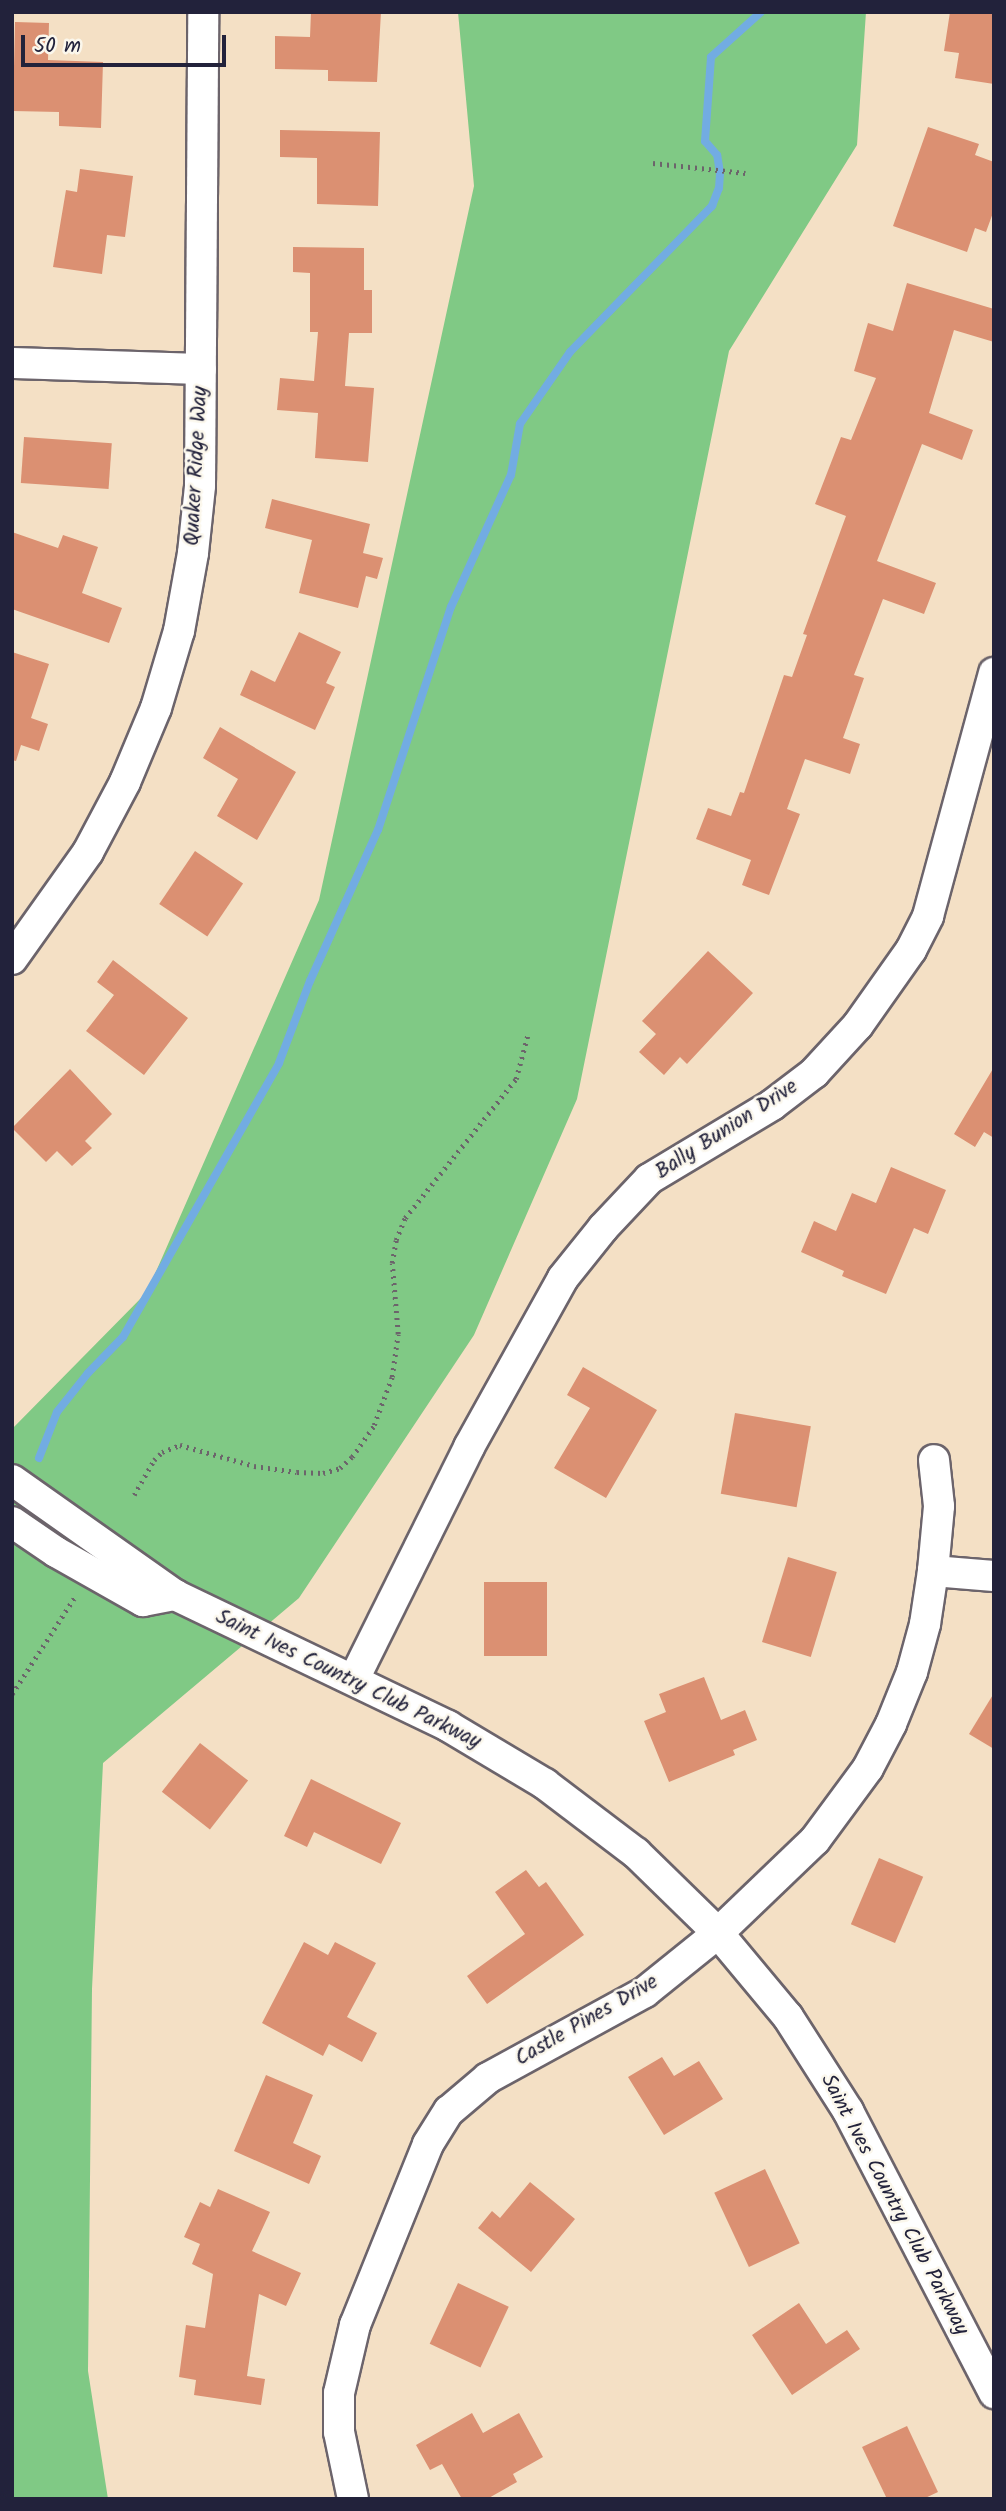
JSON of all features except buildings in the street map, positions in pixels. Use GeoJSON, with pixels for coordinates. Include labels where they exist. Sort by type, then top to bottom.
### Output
{"type":"FeatureCollection","features":[{"type":"Feature","properties":{"kind":"street","name":"Quaker Ridge Way"},"geometry":{"type":"LineString","coordinates":[[12,959],[88,852],[125,782],[156,708],[179,631],[193,553],[200,486],[203,12]]}},
{"type":"Feature","properties":{"kind":"street"},"geometry":{"type":"LineString","coordinates":[[12,363],[201,369]]}},
{"type":"Feature","properties":{"kind":"street","name":"Bally Bunion Drive"},"geometry":{"type":"LineString","coordinates":[[354,1679],[468,1447],[563,1278],[603,1228],[649,1179],[772,1105],[814,1073],[858,1025],[911,950],[928,916],[994,673]]}},
{"type":"Feature","properties":{"kind":"street","name":"Castle Pines Drive"},"geometry":{"type":"LineString","coordinates":[[353,2499],[339,2432],[339,2393],[355,2325],[428,2144],[449,2111],[488,2077],[645,1992],[718,1933],[815,1840],[868,1768],[891,1724],[912,1672],[925,1624],[933,1571],[939,1506],[933,1460]]}},
{"type":"Feature","properties":{"kind":"street","name":"Saint Ives Country Club Parkway"},"geometry":{"type":"LineString","coordinates":[[12,1480],[175,1595],[448,1726],[545,1784],[636,1853],[718,1933],[788,2017],[848,2111],[994,2393]]}},
{"type":"Feature","properties":{"kind":"street"},"geometry":{"type":"LineString","coordinates":[[12,1522],[56,1552],[143,1601],[175,1595]]}},
{"type":"Feature","properties":{"kind":"street"},"geometry":{"type":"LineString","coordinates":[[933,1571],[994,1576]]}},
{"type":"Feature","properties":{"kind":"path"},"geometry":{"type":"LineString","coordinates":[[653,163],[745,173]]}},
{"type":"Feature","properties":{"kind":"path"},"geometry":{"type":"LineString","coordinates":[[134,1495],[154,1460],[162,1452],[180,1445],[254,1466],[297,1472],[323,1473],[340,1468],[352,1457],[374,1424],[392,1377],[398,1334],[392,1264],[396,1240],[405,1218],[516,1079],[528,1034]]}},
{"type":"Feature","properties":{"kind":"path"},"geometry":{"type":"LineString","coordinates":[[12,1695],[70,1605]]}},
{"type":"Feature","properties":{"kind":"green space"},"geometry":{"type":"Polygon","coordinates":[[[458,12],[866,12],[857,145],[729,351],[577,1099],[474,1335],[299,1598],[103,1763],[92,1989],[88,2371],[108,2499],[12,2499],[12,1429],[147,1292],[319,900],[474,186],[458,12]]]}},
{"type":"Feature","properties":{"kind":"waterway"},"geometry":{"type":"LineString","coordinates":[[39,1458],[57,1412],[88,1373],[123,1337],[279,1063],[310,981],[378,830],[451,607],[511,475],[520,424],[570,352],[712,206],[719,188],[720,173],[717,155],[705,141],[711,57],[761,12]]}}]}
